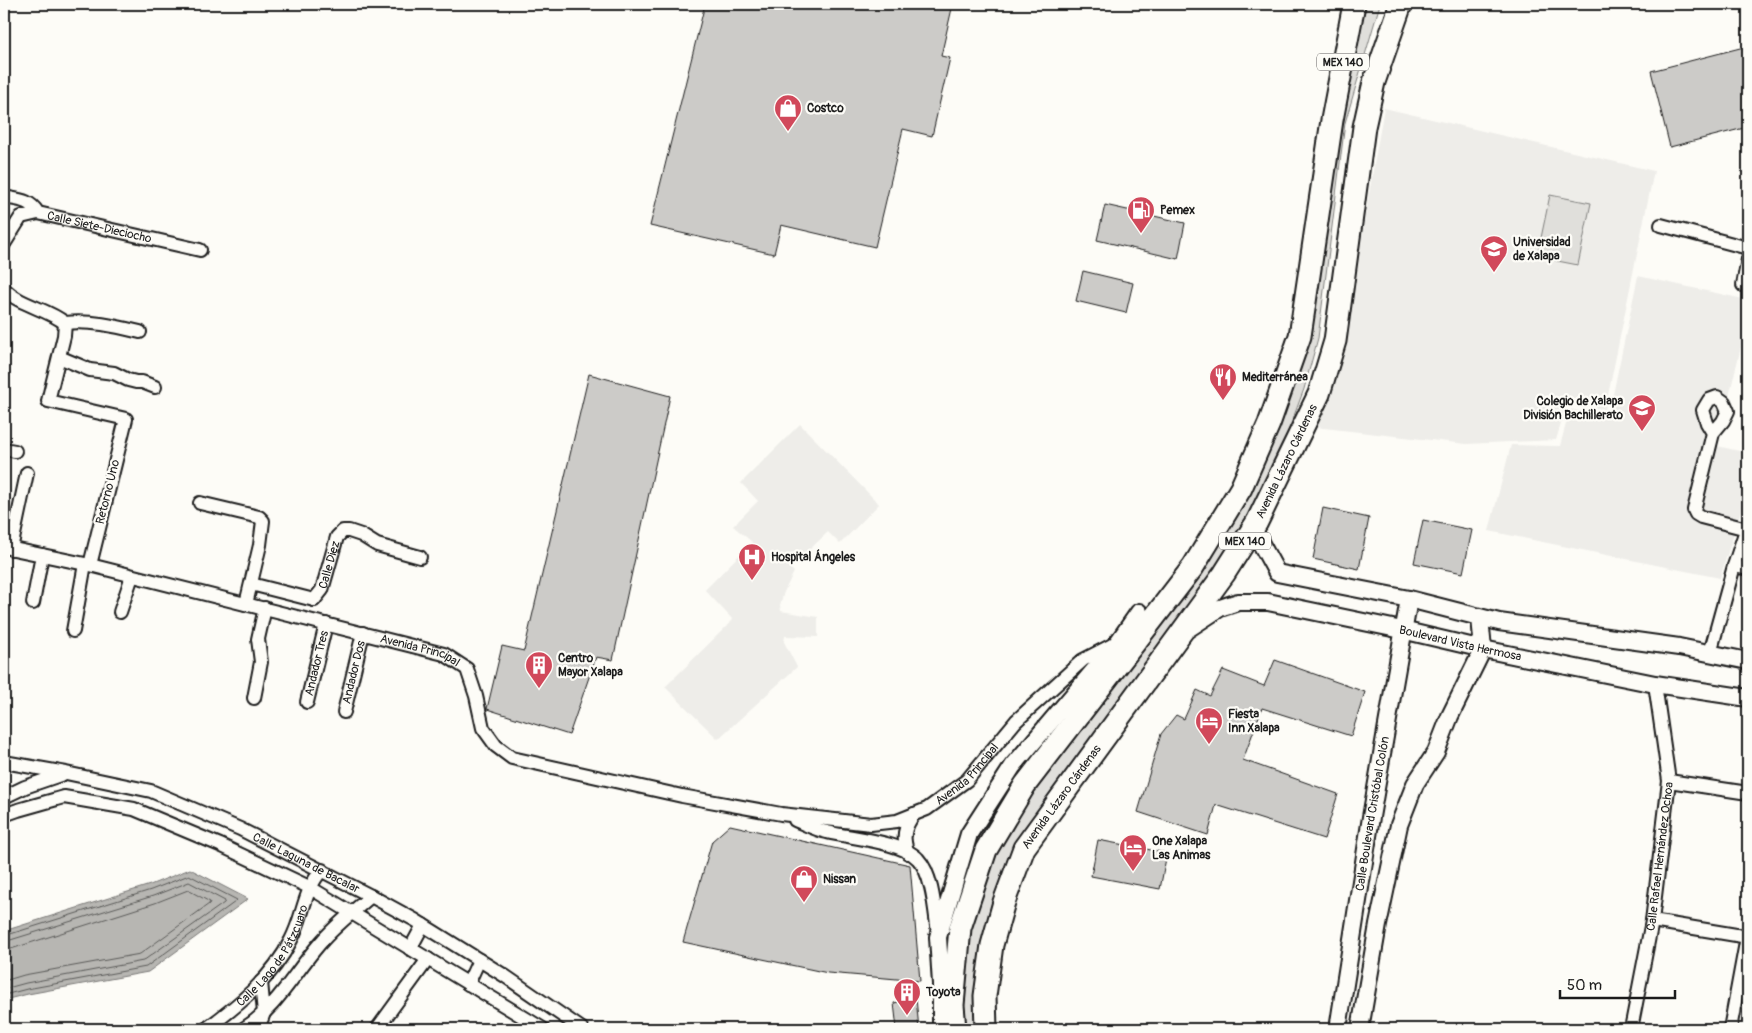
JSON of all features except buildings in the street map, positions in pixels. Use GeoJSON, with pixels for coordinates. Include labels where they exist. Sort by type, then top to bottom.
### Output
{"type":"FeatureCollection","features":[{"type":"Feature","properties":{"kind":"highway","name":"MEX 140"},"geometry":{"type":"LineString","coordinates":[[955,1029],[953,1005],[960,928],[986,850],[1025,785],[1193,567],[1241,488],[1270,424],[1300,336],[1332,120],[1354,4]]}},
{"type":"Feature","properties":{"kind":"highway","name":"Avenida Lázaro Cárdenas"},"geometry":{"type":"LineString","coordinates":[[986,1029],[985,996],[992,945],[1004,902],[1024,848],[1224,574],[1257,522],[1319,394],[1335,341],[1364,127],[1374,82],[1401,4]]}},
{"type":"Feature","properties":{"kind":"highway"},"geometry":{"type":"LineString","coordinates":[[1139,612],[1193,567]]}},
{"type":"Feature","properties":{"kind":"street","name":"Calle Siete-Dieciocho"},"geometry":{"type":"LineString","coordinates":[[4,197],[25,201],[33,205],[38,213],[200,250]]}},
{"type":"Feature","properties":{"kind":"street"},"geometry":{"type":"LineString","coordinates":[[4,244],[21,217],[38,213]]}},
{"type":"Feature","properties":{"kind":"street"},"geometry":{"type":"LineString","coordinates":[[1661,225],[1748,248]]}},
{"type":"Feature","properties":{"kind":"street"},"geometry":{"type":"LineString","coordinates":[[1748,259],[1743,285],[1748,286]]}},
{"type":"Feature","properties":{"kind":"street"},"geometry":{"type":"LineString","coordinates":[[4,289],[15,299],[65,323],[106,324],[140,332]]}},
{"type":"Feature","properties":{"kind":"street"},"geometry":{"type":"LineString","coordinates":[[65,323],[59,357],[90,370],[114,372],[128,380],[142,382],[155,387]]}},
{"type":"Feature","properties":{"kind":"street","name":"Retorno Uno"},"geometry":{"type":"LineString","coordinates":[[59,357],[48,401],[126,419],[87,564],[73,631]]}},
{"type":"Feature","properties":{"kind":"street"},"geometry":{"type":"LineString","coordinates":[[1710,653],[1747,527],[1701,517],[1694,510],[1713,433]]}},
{"type":"Feature","properties":{"kind":"street"},"geometry":{"type":"LineString","coordinates":[[7,548],[26,473]]}},
{"type":"Feature","properties":{"kind":"street"},"geometry":{"type":"LineString","coordinates":[[200,503],[259,516],[263,521],[260,545],[246,604]]}},
{"type":"Feature","properties":{"kind":"street"},"geometry":{"type":"LineString","coordinates":[[1253,529],[1276,573],[1409,600],[1480,618],[1679,646],[1748,660]]}},
{"type":"Feature","properties":{"kind":"street","name":"Calle Diez"},"geometry":{"type":"LineString","coordinates":[[313,620],[316,603],[314,600],[322,590],[337,538],[343,532],[349,530],[377,545],[420,557]]}},
{"type":"Feature","properties":{"kind":"street","name":"Avenida Principal"},"geometry":{"type":"LineString","coordinates":[[7,548],[87,564],[444,654],[467,669],[476,696],[483,728],[496,746],[512,758],[682,796],[781,814],[870,824],[897,821],[927,809],[967,780],[1016,721],[1083,660],[1118,642]]}},
{"type":"Feature","properties":{"kind":"street"},"geometry":{"type":"LineString","coordinates":[[33,603],[42,555]]}},
{"type":"Feature","properties":{"kind":"street"},"geometry":{"type":"LineString","coordinates":[[1734,566],[1748,569]]}},
{"type":"Feature","properties":{"kind":"street"},"geometry":{"type":"LineString","coordinates":[[120,612],[132,576]]}},
{"type":"Feature","properties":{"kind":"street"},"geometry":{"type":"LineString","coordinates":[[252,584],[314,600]]}},
{"type":"Feature","properties":{"kind":"street","name":"Calle Boulevard Cristóbal Colón"},"geometry":{"type":"LineString","coordinates":[[1338,1029],[1371,817],[1402,630],[1409,600]]}},
{"type":"Feature","properties":{"kind":"street","name":"Boulevard Vista Hermosa"},"geometry":{"type":"LineString","coordinates":[[1180,634],[1220,608],[1238,602],[1268,602],[1655,684],[1748,698]]}},
{"type":"Feature","properties":{"kind":"street"},"geometry":{"type":"LineString","coordinates":[[254,698],[261,662],[258,639],[265,608]]}},
{"type":"Feature","properties":{"kind":"street"},"geometry":{"type":"LineString","coordinates":[[941,1029],[938,937],[969,834],[1013,766],[1118,642],[1139,612]]}},
{"type":"Feature","properties":{"kind":"street"},"geometry":{"type":"LineString","coordinates":[[1480,618],[1483,649]]}},
{"type":"Feature","properties":{"kind":"street","name":"Andador Tres"},"geometry":{"type":"LineString","coordinates":[[307,702],[326,624]]}},
{"type":"Feature","properties":{"kind":"street","name":"Andador Dos"},"geometry":{"type":"LineString","coordinates":[[344,712],[362,633]]}},
{"type":"Feature","properties":{"kind":"street","name":"Calle Boulevard Cristóbal Colón"},"geometry":{"type":"LineString","coordinates":[[1360,1029],[1378,925],[1399,825],[1415,784],[1436,752],[1450,716],[1483,649]]}},
{"type":"Feature","properties":{"kind":"street","name":"Calle Rafael Hernández Ochoa"},"geometry":{"type":"LineString","coordinates":[[1631,1029],[1652,920],[1669,781],[1655,684]]}},
{"type":"Feature","properties":{"kind":"street","name":"Calle Laguna de Bacalar"},"geometry":{"type":"LineString","coordinates":[[4,762],[151,791],[240,829],[372,896],[423,925],[582,1029]]}},
{"type":"Feature","properties":{"kind":"street"},"geometry":{"type":"LineString","coordinates":[[4,797],[66,773]]}},
{"type":"Feature","properties":{"kind":"street"},"geometry":{"type":"LineString","coordinates":[[1669,781],[1748,793]]}},
{"type":"Feature","properties":{"kind":"street","name":"Calle Laguna de Bacalar"},"geometry":{"type":"LineString","coordinates":[[4,816],[64,797],[134,809],[220,845],[309,886],[544,1029]]}},
{"type":"Feature","properties":{"kind":"street","name":"Avenida Principal"},"geometry":{"type":"LineString","coordinates":[[781,814],[826,832],[872,841],[900,849],[918,859],[928,876],[938,937]]}},
{"type":"Feature","properties":{"kind":"street"},"geometry":{"type":"LineString","coordinates":[[908,853],[904,843],[904,832],[907,823],[914,814]]}},
{"type":"Feature","properties":{"kind":"street","name":"Calle Lago de Pátzcuaro"},"geometry":{"type":"LineString","coordinates":[[206,1029],[224,1016],[261,982],[280,961],[292,938],[309,886],[322,870]]}},
{"type":"Feature","properties":{"kind":"street","name":"Calle Lago de Pátzcuaro"},"geometry":{"type":"LineString","coordinates":[[243,1029],[264,1013],[323,940],[372,896]]}},
{"type":"Feature","properties":{"kind":"street"},"geometry":{"type":"LineString","coordinates":[[1652,920],[1748,937],[1730,1029]]}},
{"type":"Feature","properties":{"kind":"street"},"geometry":{"type":"LineString","coordinates":[[410,949],[423,925]]}},
{"type":"Feature","properties":{"kind":"street"},"geometry":{"type":"LineString","coordinates":[[377,1029],[428,960]]}},
{"type":"Feature","properties":{"kind":"street"},"geometry":{"type":"LineString","coordinates":[[468,984],[479,960]]}},
{"type":"Feature","properties":{"kind":"street"},"geometry":{"type":"LineString","coordinates":[[258,1029],[264,1013],[261,982]]}},
{"type":"Feature","properties":{"kind":"shaded area"},"geometry":{"type":"Polygon","coordinates":[[[1367,4],[1380,4],[1345,123],[1318,338],[1304,389],[1255,520],[1018,847],[984,1029],[965,1029],[963,1002],[966,930],[993,852],[1061,750],[1197,567],[1305,339],[1335,119],[1367,4]]]}},
{"type":"Feature","properties":{"kind":"shaded area","name":"Universidad de Xalapa"},"geometry":{"type":"Polygon","coordinates":[[[1384,108],[1654,171],[1605,410],[1568,401],[1556,440],[1466,444],[1315,427],[1337,376],[1384,108]]]}},
{"type":"Feature","properties":{"kind":"shaded area"},"geometry":{"type":"Polygon","coordinates":[[[1550,195],[1591,203],[1578,265],[1537,257],[1550,195]]]}},
{"type":"Feature","properties":{"kind":"shaded area","name":"Colegio de Xalapa División Bachillerato"},"geometry":{"type":"Polygon","coordinates":[[[1638,276],[1748,300],[1748,318],[1717,446],[1748,453],[1748,488],[1720,578],[1489,531],[1511,445],[1560,446],[1570,409],[1608,418],[1638,276]]]}},
{"type":"Feature","properties":{"kind":"shaded area","name":"Hospital Ángeles"},"geometry":{"type":"Polygon","coordinates":[[[800,424],[879,504],[840,544],[828,532],[790,568],[794,572],[784,592],[780,605],[781,611],[818,617],[818,637],[785,636],[784,642],[797,667],[718,739],[665,687],[733,620],[705,590],[752,542],[733,526],[758,501],[741,483],[800,424]]]}},
{"type":"Feature","properties":{"kind":"water"},"geometry":{"type":"Polygon","coordinates":[[[190,869],[248,899],[148,972],[4,1000],[4,931],[150,885],[190,869]]]}},
{"type":"Feature","properties":{"kind":"place","name":"Costco"},"geometry":{"type":"Point","coordinates":[788,132]}},
{"type":"Feature","properties":{"kind":"place","name":"Pemex"},"geometry":{"type":"Point","coordinates":[1141,234]}},
{"type":"Feature","properties":{"kind":"place","name":"Universidad de Xalapa"},"geometry":{"type":"Point","coordinates":[1494,273]}},
{"type":"Feature","properties":{"kind":"place","name":"Mediterránea"},"geometry":{"type":"Point","coordinates":[1223,401]}},
{"type":"Feature","properties":{"kind":"place","name":"Colegio de Xalapa División Bachillerato"},"geometry":{"type":"Point","coordinates":[1642,432]}},
{"type":"Feature","properties":{"kind":"place","name":"Hospital Ángeles"},"geometry":{"type":"Point","coordinates":[752,581]}},
{"type":"Feature","properties":{"kind":"place","name":"Centro Mayor Xalapa"},"geometry":{"type":"Point","coordinates":[539,689]}},
{"type":"Feature","properties":{"kind":"place","name":"Fiesta Inn Xalapa"},"geometry":{"type":"Point","coordinates":[1209,745]}},
{"type":"Feature","properties":{"kind":"place","name":"One Xalapa Las Animas"},"geometry":{"type":"Point","coordinates":[1133,872]}},
{"type":"Feature","properties":{"kind":"place","name":"Nissan"},"geometry":{"type":"Point","coordinates":[804,903]}},
{"type":"Feature","properties":{"kind":"place","name":"Toyota"},"geometry":{"type":"Point","coordinates":[907,1016]}}]}
